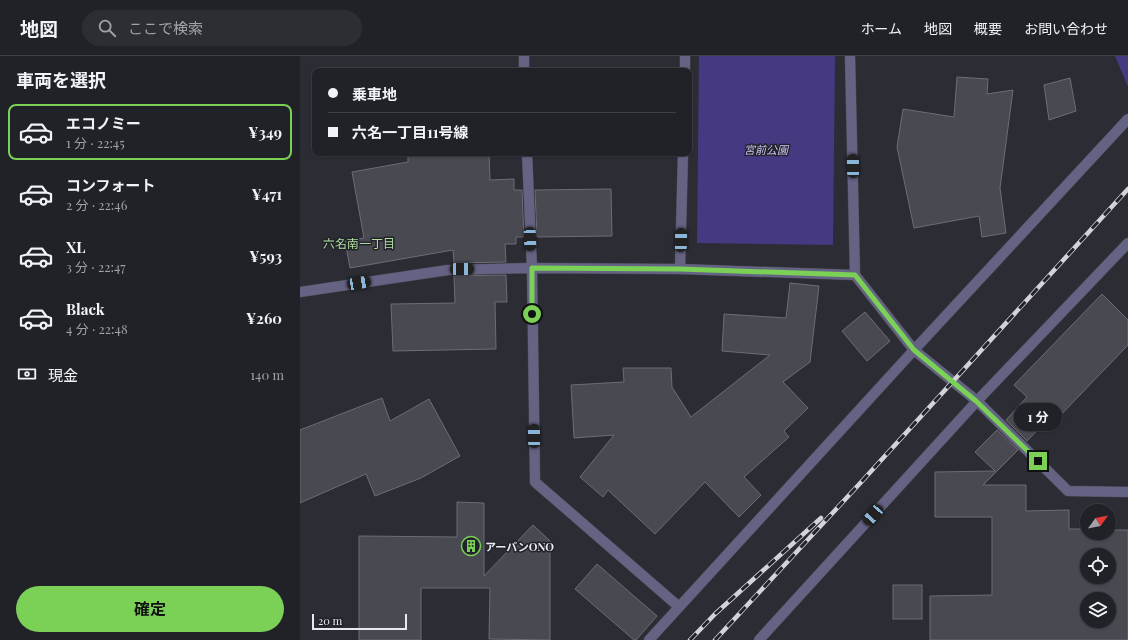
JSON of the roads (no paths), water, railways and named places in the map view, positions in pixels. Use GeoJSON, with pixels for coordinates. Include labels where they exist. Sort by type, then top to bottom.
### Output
{"type":"FeatureCollection","features":[{"type":"Feature","properties":{"kind":"street"},"geometry":{"type":"LineString","coordinates":[[524,56],[524,68]]}},
{"type":"Feature","properties":{"kind":"street"},"geometry":{"type":"LineString","coordinates":[[684,68],[685,56]]}},
{"type":"Feature","properties":{"kind":"street"},"geometry":{"type":"LineString","coordinates":[[850,56],[855,275],[914,350],[976,401],[1068,491],[1128,492]]}},
{"type":"Feature","properties":{"kind":"street"},"geometry":{"type":"LineString","coordinates":[[649,640],[678,606],[1128,119]]}},
{"type":"Feature","properties":{"kind":"street"},"geometry":{"type":"LineString","coordinates":[[527,156],[532,268],[535,482],[678,606]]}},
{"type":"Feature","properties":{"kind":"street"},"geometry":{"type":"LineString","coordinates":[[680,269],[683,156]]}},
{"type":"Feature","properties":{"kind":"street"},"geometry":{"type":"LineString","coordinates":[[760,640],[976,401],[1128,243]]}},
{"type":"Feature","properties":{"kind":"street"},"geometry":{"type":"LineString","coordinates":[[300,292],[448,270],[532,268],[680,269],[855,275]]}},
{"type":"Feature","properties":{"kind":"railway"},"geometry":{"type":"LineString","coordinates":[[715,640],[1128,189]]}},
{"type":"Feature","properties":{"kind":"railway"},"geometry":{"type":"LineString","coordinates":[[690,640],[715,614],[821,518]]}},
{"type":"Feature","properties":{"kind":"place","name":"アーバンONO"},"geometry":{"type":"Point","coordinates":[471,546]}},
{"type":"Feature","properties":{"kind":"district","name":"六名南一丁目"},"geometry":{"type":"Point","coordinates":[359,243]}},
{"type":"Feature","properties":{"kind":"park label","name":"宮前公園"},"geometry":{"type":"Point","coordinates":[766,149]}}]}
